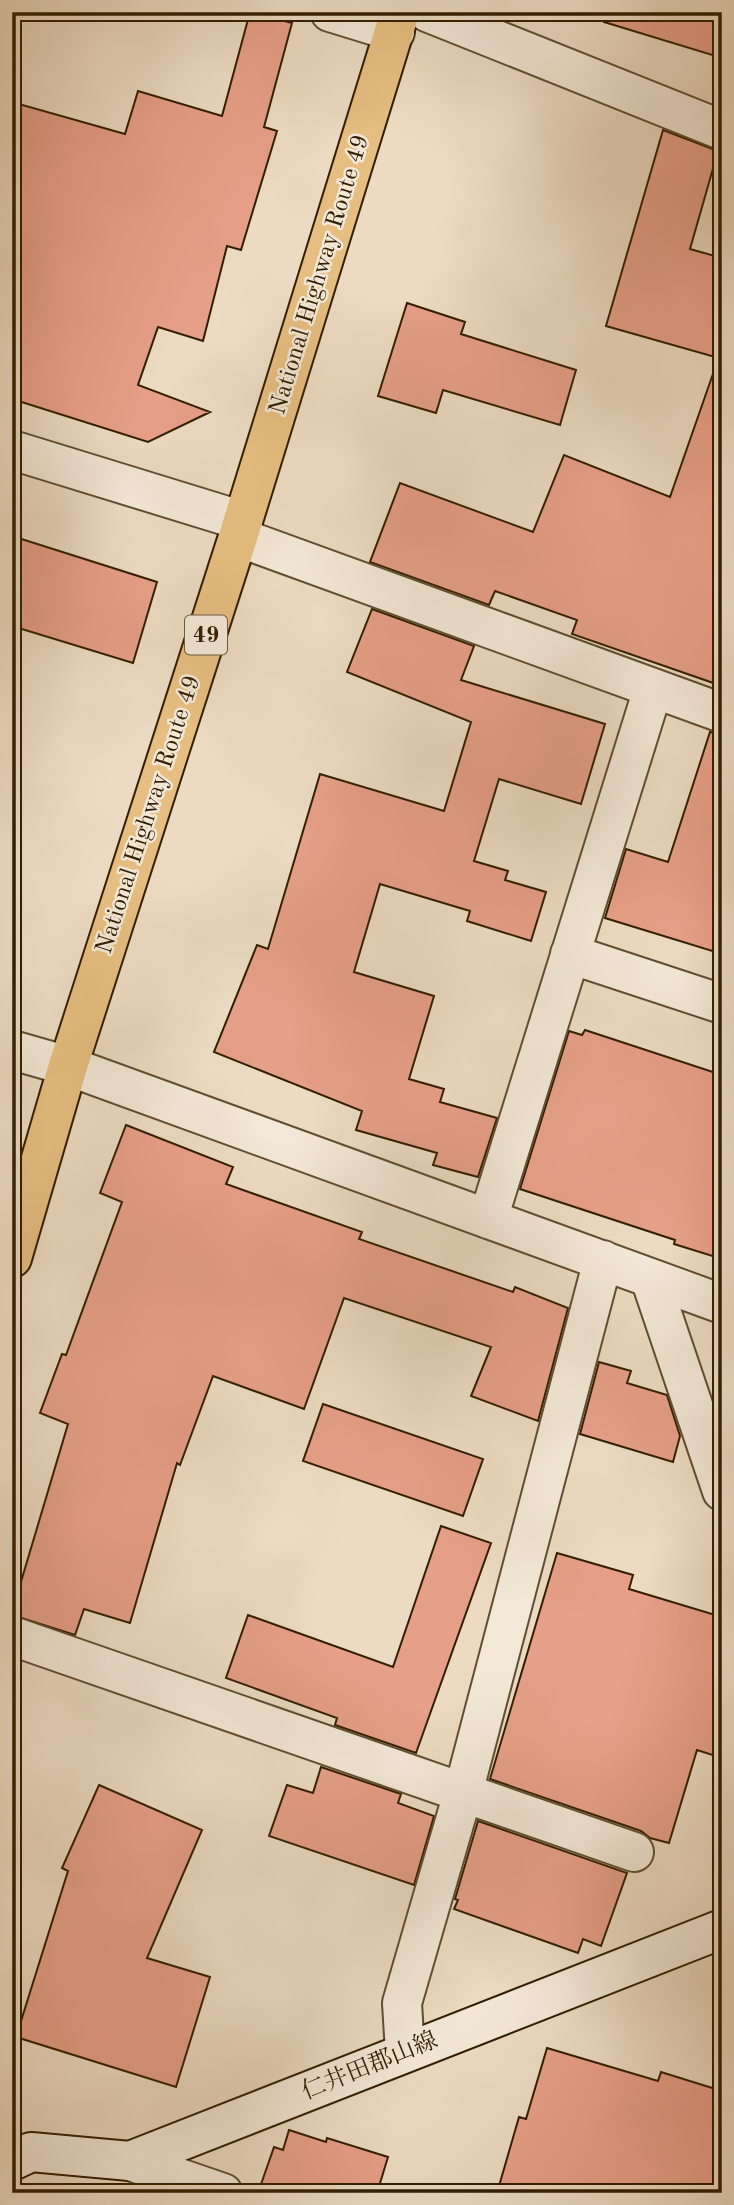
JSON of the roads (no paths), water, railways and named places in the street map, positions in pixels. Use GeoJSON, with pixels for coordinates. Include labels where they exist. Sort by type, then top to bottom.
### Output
{"type":"FeatureCollection","features":[{"type":"Feature","properties":{"kind":"highway","name":"National Highway Route 49"},"geometry":{"type":"LineString","coordinates":[[12,1258],[68,1066],[241,529],[398,22]]}},
{"type":"Feature","properties":{"kind":"street"},"geometry":{"type":"LineString","coordinates":[[330,12],[398,22]]}},
{"type":"Feature","properties":{"kind":"street"},"geometry":{"type":"LineString","coordinates":[[427,12],[722,130]]}},
{"type":"Feature","properties":{"kind":"street"},"geometry":{"type":"LineString","coordinates":[[12,450],[241,529],[653,689],[722,713]]}},
{"type":"Feature","properties":{"kind":"street"},"geometry":{"type":"LineString","coordinates":[[488,1219],[653,689]]}},
{"type":"Feature","properties":{"kind":"street"},"geometry":{"type":"LineString","coordinates":[[570,954],[722,1003]]}},
{"type":"Feature","properties":{"kind":"street"},"geometry":{"type":"LineString","coordinates":[[12,1049],[68,1066],[722,1304]]}},
{"type":"Feature","properties":{"kind":"street"},"geometry":{"type":"LineString","coordinates":[[405,2052],[402,2003],[463,1793],[603,1261]]}},
{"type":"Feature","properties":{"kind":"street"},"geometry":{"type":"LineString","coordinates":[[650,1278],[722,1491]]}},
{"type":"Feature","properties":{"kind":"street"},"geometry":{"type":"LineString","coordinates":[[12,1636],[634,1852]]}},
{"type":"Feature","properties":{"kind":"street","name":"仁井田郡山線"},"geometry":{"type":"LineString","coordinates":[[12,2161],[31,2152],[130,2161],[722,1929]]}},
{"type":"Feature","properties":{"kind":"street"},"geometry":{"type":"LineString","coordinates":[[130,2161],[223,2193]]}}]}
